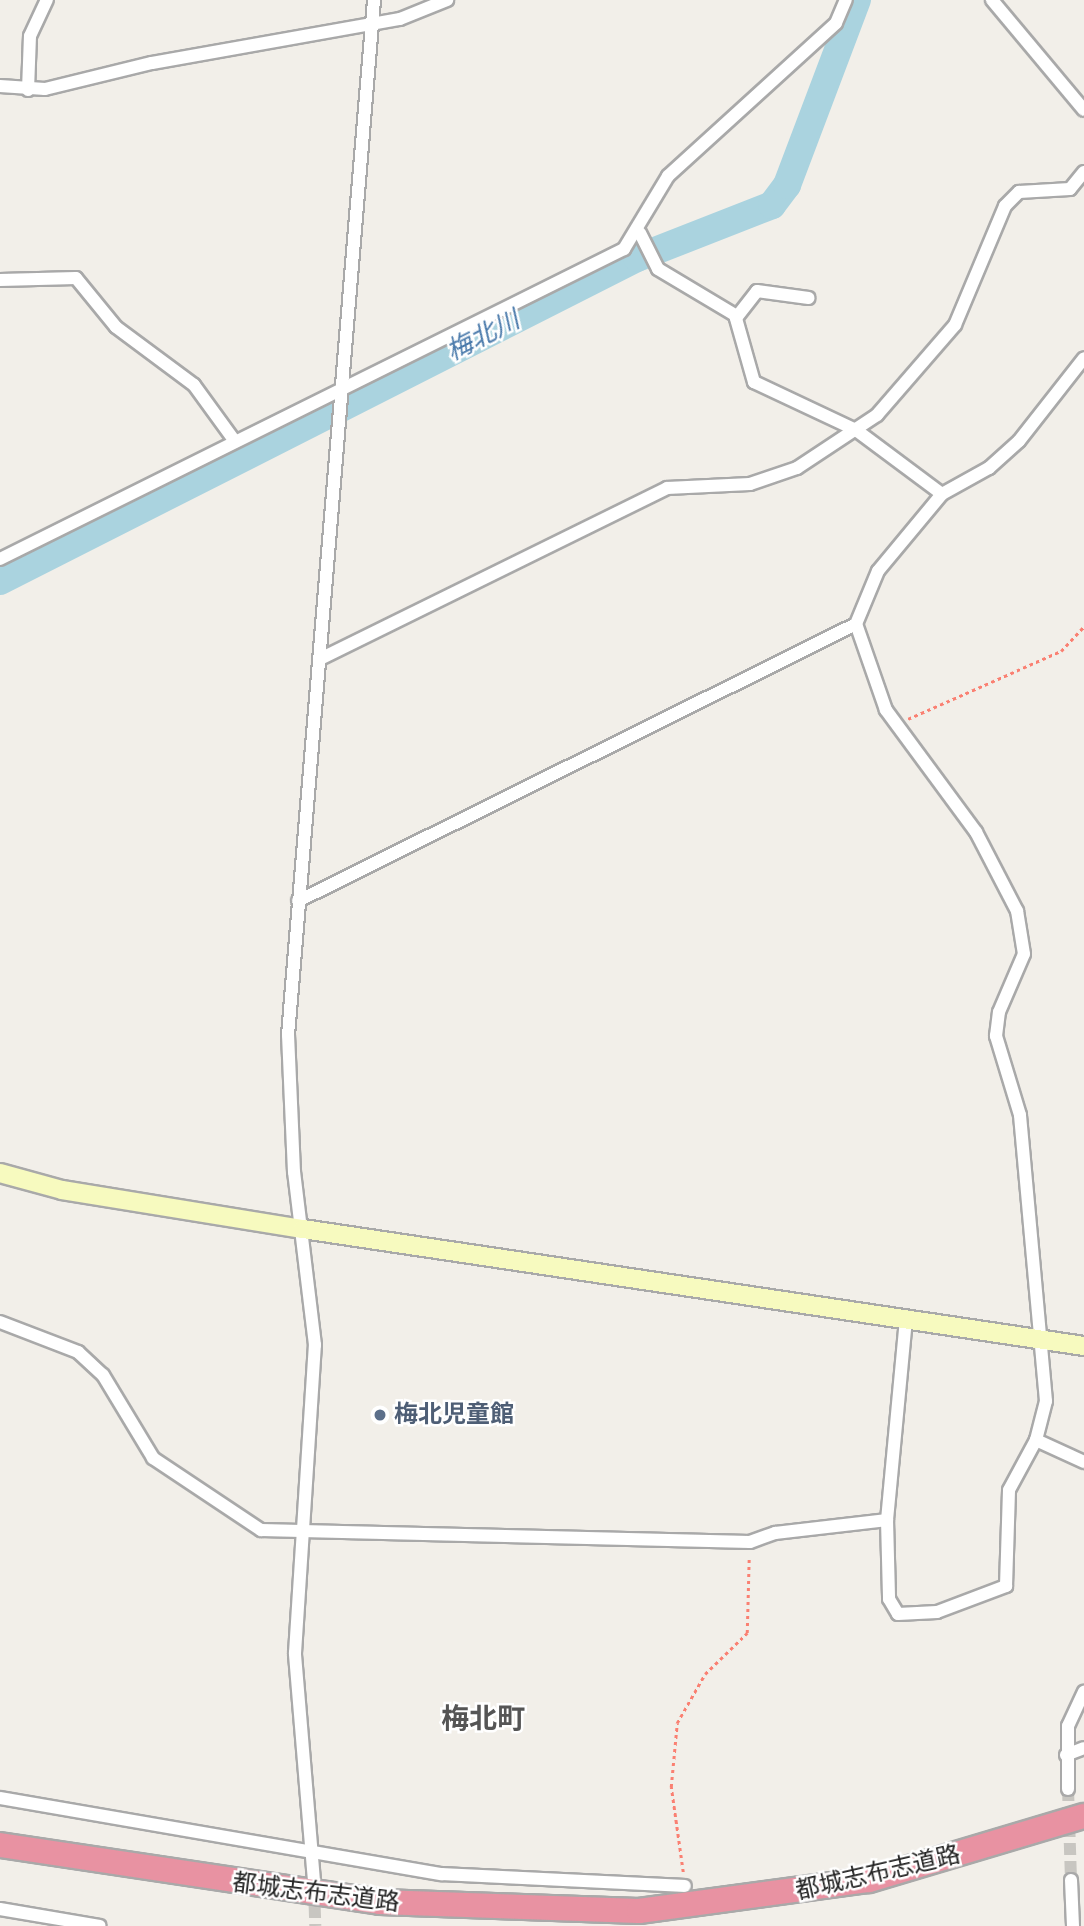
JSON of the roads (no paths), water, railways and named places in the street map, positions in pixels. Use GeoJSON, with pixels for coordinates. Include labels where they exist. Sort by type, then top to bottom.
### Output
{"type":"FeatureCollection","features":[{"type":"Feature","properties":{"kind":"highway","name":"都城志布志道路"},"geometry":{"type":"LineString","coordinates":[[0,1845],[380,1902],[627,1912],[717,1905],[869,1880],[1084,1816]]}},
{"type":"Feature","properties":{"kind":"highway","name":"都城志布志道路"},"geometry":{"type":"LineString","coordinates":[[651,1926],[891,1889],[1084,1833]]}},
{"type":"Feature","properties":{"kind":"highway","name":"都城志布志道路"},"geometry":{"type":"LineString","coordinates":[[0,1860],[287,1905],[492,1926]]}},
{"type":"Feature","properties":{"kind":"street"},"geometry":{"type":"LineString","coordinates":[[28,90],[30,36],[47,0]]}},
{"type":"Feature","properties":{"kind":"street"},"geometry":{"type":"LineString","coordinates":[[314,1881],[295,1653],[316,1392],[303,1229],[287,1084],[298,901],[376,20],[374,0]]}},
{"type":"Feature","properties":{"kind":"street"},"geometry":{"type":"LineString","coordinates":[[0,86],[28,90],[376,20],[400,19],[447,0]]}},
{"type":"Feature","properties":{"kind":"street"},"geometry":{"type":"LineString","coordinates":[[0,559],[234,440],[344,390],[625,249],[641,238],[668,176],[836,23],[846,0]]}},
{"type":"Feature","properties":{"kind":"street"},"geometry":{"type":"LineString","coordinates":[[992,0],[1084,110]]}},
{"type":"Feature","properties":{"kind":"street"},"geometry":{"type":"LineString","coordinates":[[320,659],[643,498],[667,488],[777,477],[856,430],[877,415],[955,325],[1005,206],[1019,192],[1070,189],[1084,172]]}},
{"type":"Feature","properties":{"kind":"street"},"geometry":{"type":"LineString","coordinates":[[641,238],[650,262],[736,318],[754,382],[856,430],[942,494]]}},
{"type":"Feature","properties":{"kind":"street"},"geometry":{"type":"LineString","coordinates":[[0,280],[76,278],[116,327],[194,385],[234,440]]}},
{"type":"Feature","properties":{"kind":"street"},"geometry":{"type":"LineString","coordinates":[[736,318],[757,291],[810,298]]}},
{"type":"Feature","properties":{"kind":"street"},"geometry":{"type":"LineString","coordinates":[[298,901],[856,624],[878,571],[942,494],[989,468],[1019,441],[1084,358]]}},
{"type":"Feature","properties":{"kind":"street"},"geometry":{"type":"LineString","coordinates":[[856,624],[895,724],[976,832],[1017,911],[1024,954],[999,1012],[996,1036],[1020,1115],[1044,1340],[1046,1401],[1036,1440],[1009,1490],[1006,1586],[937,1612],[898,1614],[889,1600],[887,1520],[906,1320]]}},
{"type":"Feature","properties":{"kind":"street"},"geometry":{"type":"LineString","coordinates":[[0,1173],[62,1191],[1084,1346]]}},
{"type":"Feature","properties":{"kind":"street"},"geometry":{"type":"LineString","coordinates":[[0,1322],[78,1352],[103,1375],[153,1458],[169,1472],[261,1531],[750,1542],[775,1533],[887,1520]]}},
{"type":"Feature","properties":{"kind":"street"},"geometry":{"type":"LineString","coordinates":[[1036,1440],[1084,1462]]}},
{"type":"Feature","properties":{"kind":"street"},"geometry":{"type":"LineString","coordinates":[[1068,1789],[1068,1726],[1084,1691]]}},
{"type":"Feature","properties":{"kind":"street"},"geometry":{"type":"LineString","coordinates":[[1066,1755],[1084,1748]]}},
{"type":"Feature","properties":{"kind":"street"},"geometry":{"type":"LineString","coordinates":[[0,1798],[311,1849],[442,1874],[685,1886]]}},
{"type":"Feature","properties":{"kind":"street"},"geometry":{"type":"LineString","coordinates":[[1073,1926],[1076,1889]]}},
{"type":"Feature","properties":{"kind":"street"},"geometry":{"type":"LineString","coordinates":[[0,1909],[100,1926]]}},
{"type":"Feature","properties":{"kind":"waterway","name":"梅北川"},"geometry":{"type":"LineString","coordinates":[[0,581],[637,258],[772,205],[787,185],[857,0]]}},
{"type":"Feature","properties":{"kind":"tunnel"},"geometry":{"type":"LineString","coordinates":[[1068,1789],[1071,1880]]}},
{"type":"Feature","properties":{"kind":"tunnel"},"geometry":{"type":"LineString","coordinates":[[314,1888],[315,1926]]}},
{"type":"Feature","properties":{"kind":"place","name":"梅北児童館"},"geometry":{"type":"Point","coordinates":[380,1415]}},
{"type":"Feature","properties":{"kind":"district","name":"梅北町"},"geometry":{"type":"Point","coordinates":[483,1719]}}]}
